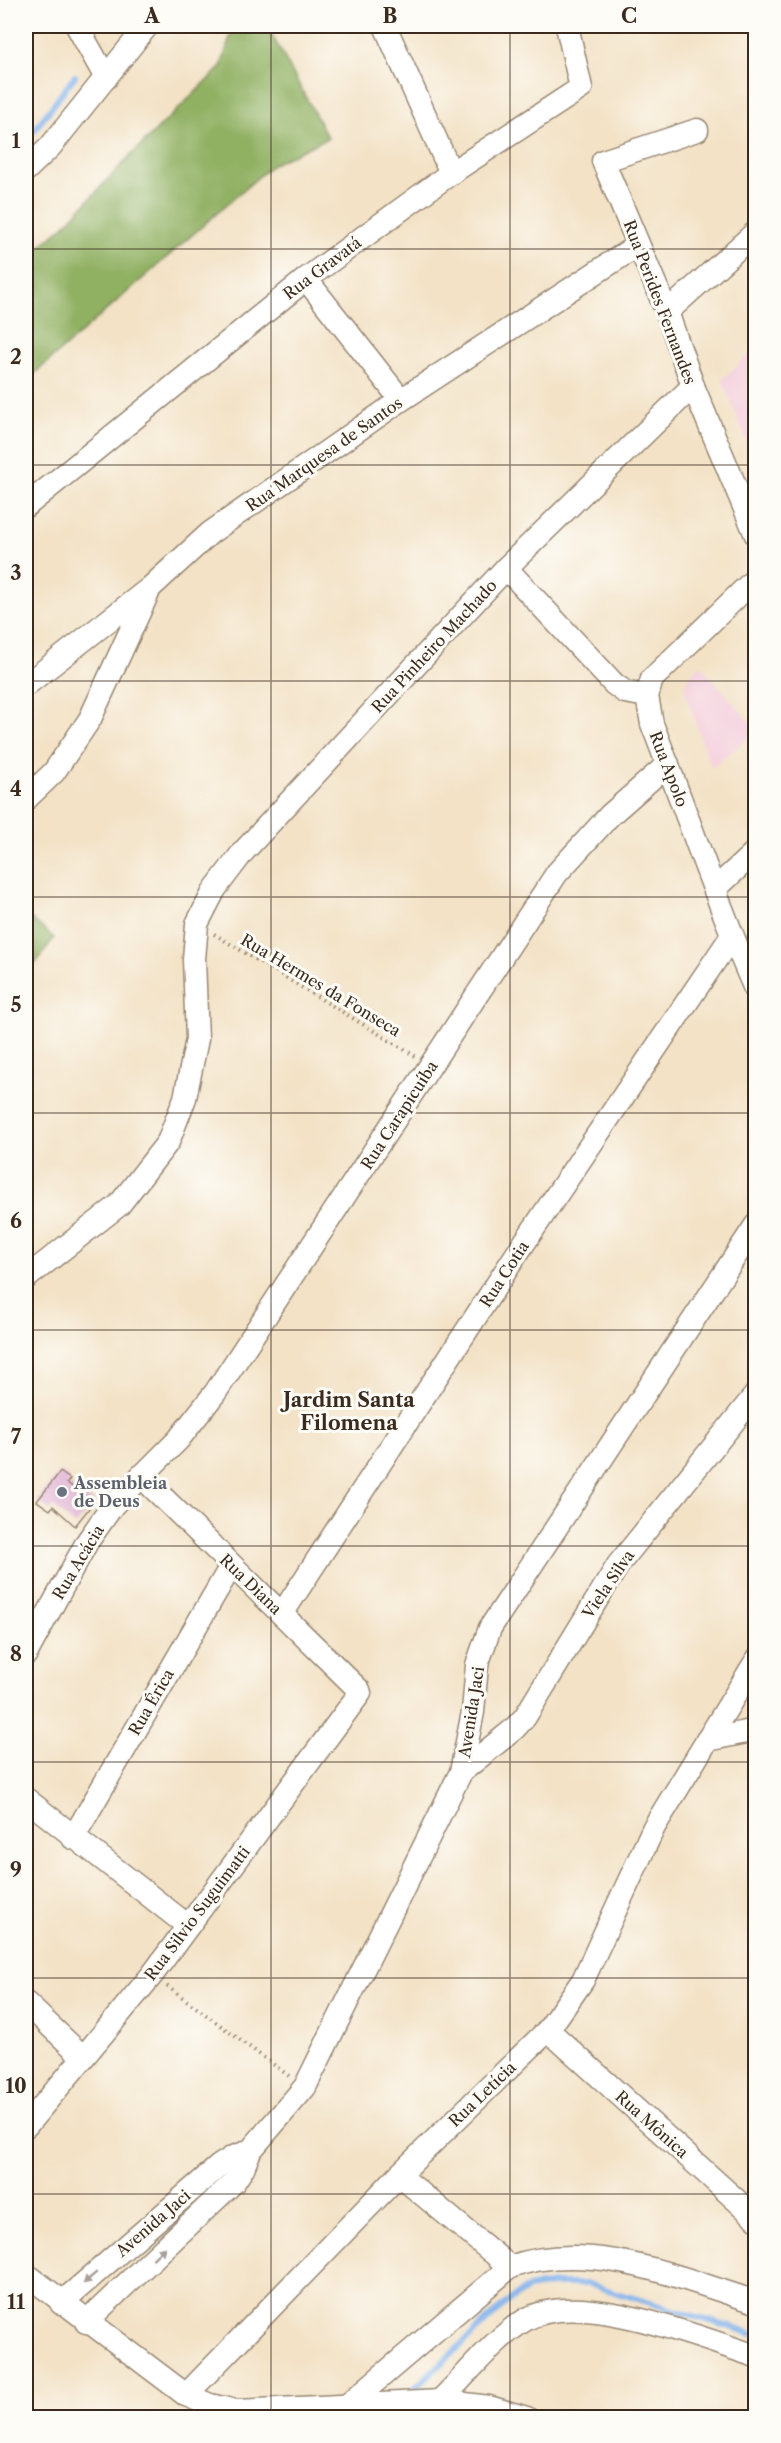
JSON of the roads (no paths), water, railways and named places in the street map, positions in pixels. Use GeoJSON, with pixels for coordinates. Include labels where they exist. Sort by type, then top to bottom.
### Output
{"type":"FeatureCollection","features":[{"type":"Feature","properties":{"kind":"street"},"geometry":{"type":"LineString","coordinates":[[77,26],[106,78]]}},
{"type":"Feature","properties":{"kind":"street"},"geometry":{"type":"LineString","coordinates":[[26,170],[50,147],[147,26]]}},
{"type":"Feature","properties":{"kind":"street"},"geometry":{"type":"LineString","coordinates":[[385,26],[451,173]]}},
{"type":"Feature","properties":{"kind":"street","name":"Rua Gravatá"},"geometry":{"type":"LineString","coordinates":[[26,506],[306,279],[451,173],[581,88],[567,26]]}},
{"type":"Feature","properties":{"kind":"street","name":"Rua Perides Fernandes"},"geometry":{"type":"LineString","coordinates":[[697,130],[603,161],[667,312],[693,386],[756,535]]}},
{"type":"Feature","properties":{"kind":"street"},"geometry":{"type":"LineString","coordinates":[[667,312],[756,232]]}},
{"type":"Feature","properties":{"kind":"street","name":"Rua Marquesa de Santos"},"geometry":{"type":"LineString","coordinates":[[26,685],[150,588],[210,533],[401,400],[638,245]]}},
{"type":"Feature","properties":{"kind":"street"},"geometry":{"type":"LineString","coordinates":[[306,279],[401,400]]}},
{"type":"Feature","properties":{"kind":"street","name":"Rua Pinheiro Machado"},"geometry":{"type":"LineString","coordinates":[[26,1278],[119,1205],[168,1142],[185,1098],[197,1040],[194,959],[198,924],[215,889],[243,852],[506,568],[693,386]]}},
{"type":"Feature","properties":{"kind":"street"},"geometry":{"type":"LineString","coordinates":[[506,568],[614,684],[625,692],[647,696],[652,679],[756,578]]}},
{"type":"Feature","properties":{"kind":"street"},"geometry":{"type":"LineString","coordinates":[[26,798],[54,772],[90,719],[150,588]]}},
{"type":"Feature","properties":{"kind":"street","name":"Rua Apolo"},"geometry":{"type":"LineString","coordinates":[[647,696],[652,724],[715,889],[731,938],[756,991]]}},
{"type":"Feature","properties":{"kind":"street","name":"Rua Carapicuíba"},"geometry":{"type":"LineString","coordinates":[[141,1476],[178,1440],[215,1393],[557,873],[610,815],[668,764]]}},
{"type":"Feature","properties":{"kind":"street"},"geometry":{"type":"LineString","coordinates":[[715,889],[756,851]]}},
{"type":"Feature","properties":{"kind":"street","name":"Rua Cotia"},"geometry":{"type":"LineString","coordinates":[[282,1614],[516,1255],[731,938]]}},
{"type":"Feature","properties":{"kind":"street","name":"Avenida Jaci"},"geometry":{"type":"LineString","coordinates":[[86,2322],[234,2182],[250,2151],[304,2087],[461,1772],[473,1712],[477,1665],[490,1628],[756,1225]]}},
{"type":"Feature","properties":{"kind":"street","name":"Viela Silva"},"geometry":{"type":"LineString","coordinates":[[461,1772],[514,1729],[525,1717],[618,1566],[756,1394]]}},
{"type":"Feature","properties":{"kind":"street","name":"Rua Diana"},"geometry":{"type":"LineString","coordinates":[[141,1476],[360,1692]]}},
{"type":"Feature","properties":{"kind":"street","name":"Rua Acácia"},"geometry":{"type":"LineString","coordinates":[[26,1654],[87,1542],[113,1505],[141,1476]]}},
{"type":"Feature","properties":{"kind":"street","name":"Rua Érica"},"geometry":{"type":"LineString","coordinates":[[73,1838],[231,1566]]}},
{"type":"Feature","properties":{"kind":"street","name":"Rua Letícia"},"geometry":{"type":"LineString","coordinates":[[186,2395],[399,2175],[548,2030],[583,1980],[654,1827],[756,1661]]}},
{"type":"Feature","properties":{"kind":"street","name":"Rua Silvio Suguimatti"},"geometry":{"type":"LineString","coordinates":[[26,2126],[152,1975],[360,1692]]}},
{"type":"Feature","properties":{"kind":"street"},"geometry":{"type":"LineString","coordinates":[[707,1740],[756,1730]]}},
{"type":"Feature","properties":{"kind":"street"},"geometry":{"type":"LineString","coordinates":[[26,1799],[188,1926]]}},
{"type":"Feature","properties":{"kind":"street"},"geometry":{"type":"LineString","coordinates":[[26,2003],[83,2057]]}},
{"type":"Feature","properties":{"kind":"street","name":"Rua Mônica"},"geometry":{"type":"LineString","coordinates":[[548,2030],[756,2218]]}},
{"type":"Feature","properties":{"kind":"street","name":"Avenida Jaci"},"geometry":{"type":"LineString","coordinates":[[61,2303],[219,2166],[233,2157],[250,2151]]}},
{"type":"Feature","properties":{"kind":"street"},"geometry":{"type":"LineString","coordinates":[[399,2175],[510,2267]]}},
{"type":"Feature","properties":{"kind":"street"},"geometry":{"type":"LineString","coordinates":[[340,2411],[510,2267],[532,2259],[558,2255],[641,2266],[756,2302]]}},
{"type":"Feature","properties":{"kind":"street"},"geometry":{"type":"LineString","coordinates":[[26,2274],[86,2322],[186,2395],[239,2414],[340,2411],[441,2401],[489,2407],[527,2418]]}},
{"type":"Feature","properties":{"kind":"street"},"geometry":{"type":"LineString","coordinates":[[422,2418],[441,2401],[492,2345],[526,2319],[556,2309],[595,2310],[661,2325],[756,2356]]}},
{"type":"Feature","properties":{"kind":"waterway"},"geometry":{"type":"LineString","coordinates":[[26,141],[75,76]]}},
{"type":"Feature","properties":{"kind":"waterway"},"geometry":{"type":"LineString","coordinates":[[415,2388],[506,2303],[527,2288],[555,2284],[588,2284],[756,2335]]}},
{"type":"Feature","properties":{"kind":"place","name":"Assembleia de Deus"},"geometry":{"type":"Point","coordinates":[62,1492]}},
{"type":"Feature","properties":{"kind":"district","name":"Jardim Santa Filomena"},"geometry":{"type":"Point","coordinates":[349,1412]}}]}
